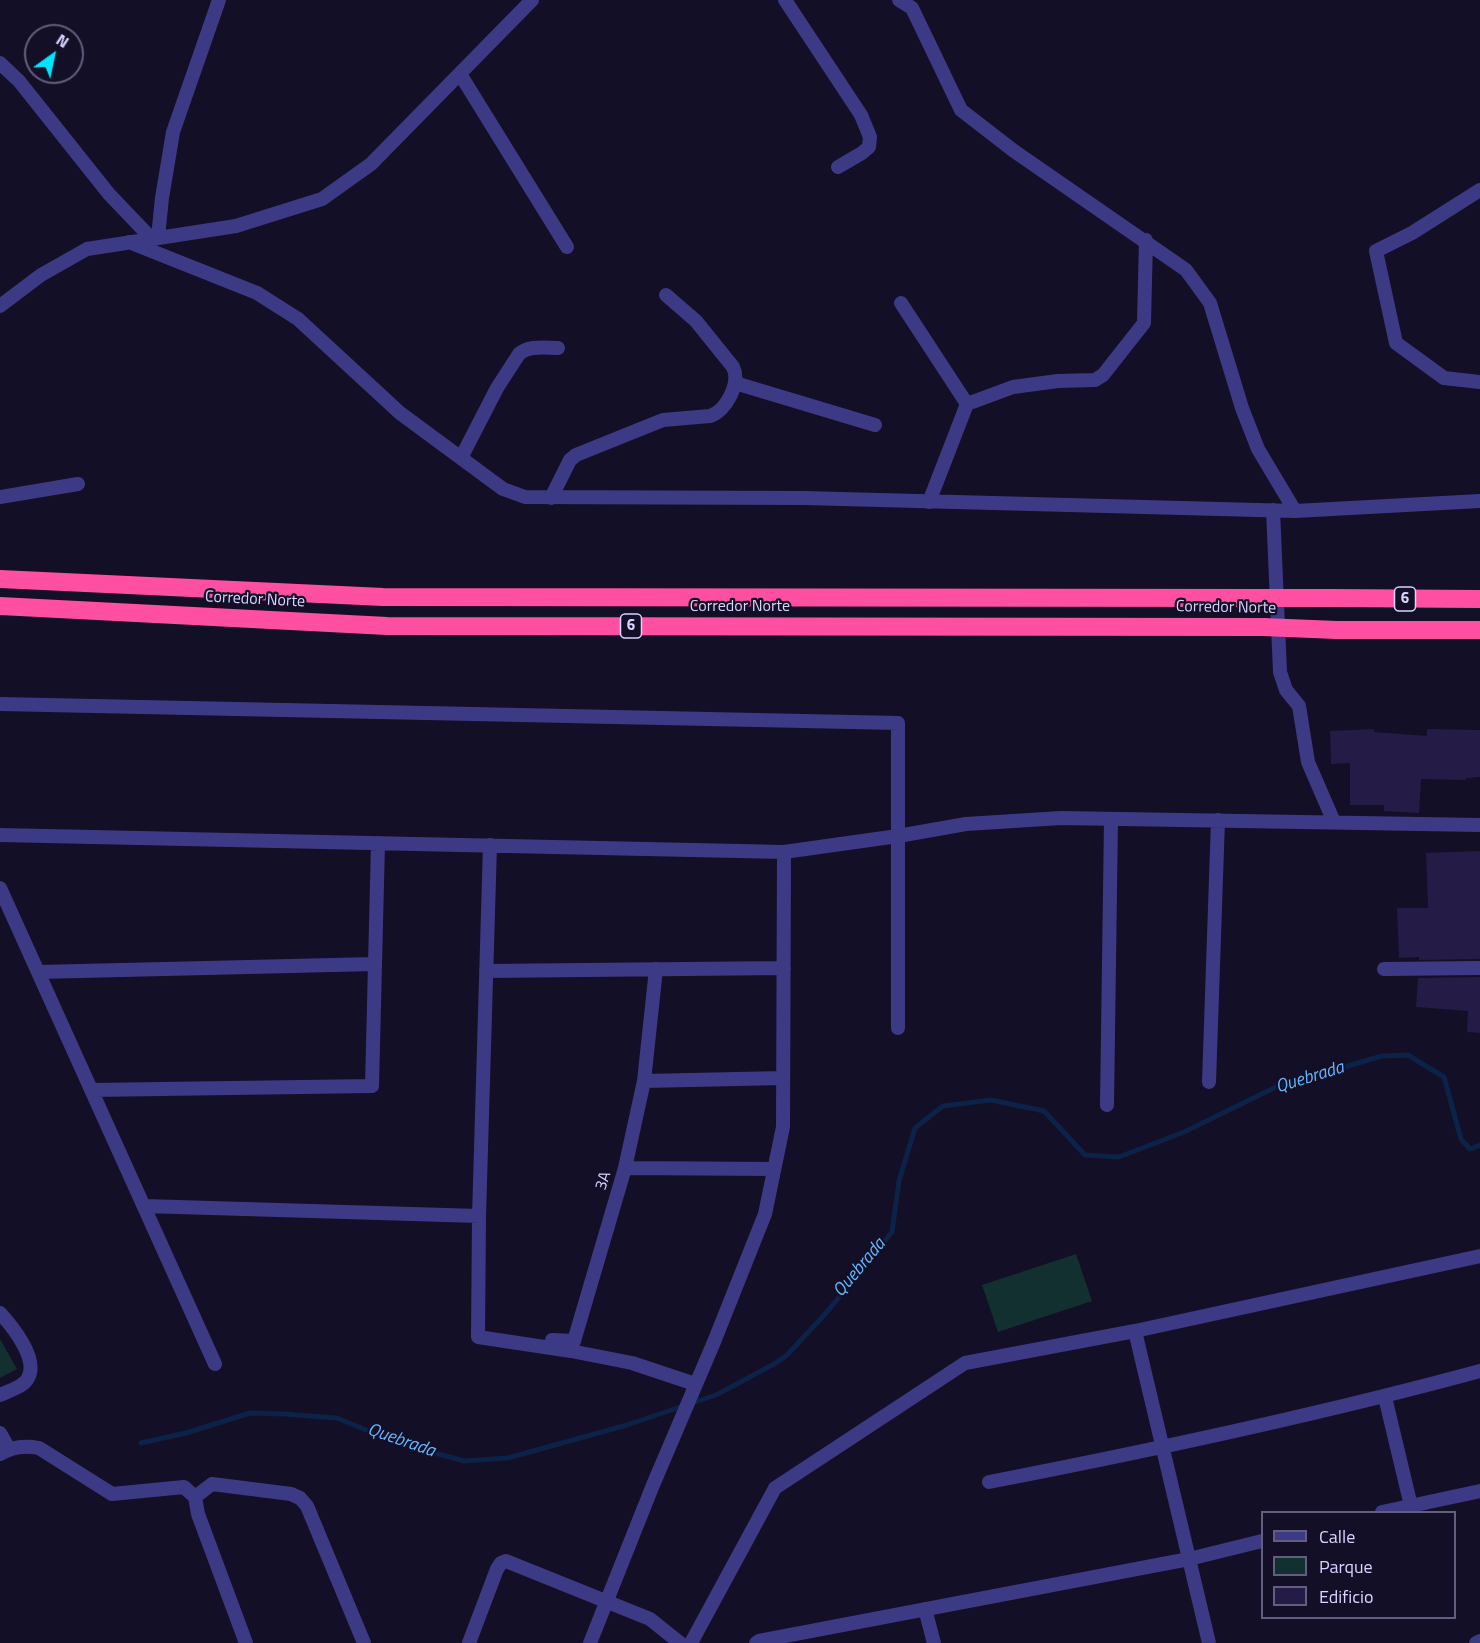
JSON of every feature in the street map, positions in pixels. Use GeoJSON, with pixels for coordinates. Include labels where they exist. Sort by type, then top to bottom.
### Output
{"type":"FeatureCollection","features":[{"type":"Feature","properties":{"kind":"highway","name":"Corredor Norte"},"geometry":{"type":"LineString","coordinates":[[0,579],[383,597],[1480,599]]}},
{"type":"Feature","properties":{"kind":"highway","name":"Corredor Norte"},"geometry":{"type":"LineString","coordinates":[[0,606],[387,626],[1263,627],[1337,630],[1480,630]]}},
{"type":"Feature","properties":{"kind":"street"},"geometry":{"type":"LineString","coordinates":[[154,238],[173,132],[219,0]]}},
{"type":"Feature","properties":{"kind":"street"},"geometry":{"type":"LineString","coordinates":[[0,306],[41,275],[87,249],[236,226],[322,199],[371,164],[532,0]]}},
{"type":"Feature","properties":{"kind":"street"},"geometry":{"type":"LineString","coordinates":[[785,0],[861,116],[870,137],[869,147],[838,167]]}},
{"type":"Feature","properties":{"kind":"street"},"geometry":{"type":"LineString","coordinates":[[899,0],[912,8],[961,110],[1014,151],[1146,240],[1186,270],[1210,303],[1242,408],[1258,449],[1295,511]]}},
{"type":"Feature","properties":{"kind":"street"},"geometry":{"type":"LineString","coordinates":[[0,63],[19,81],[110,194],[154,238]]}},
{"type":"Feature","properties":{"kind":"street"},"geometry":{"type":"LineString","coordinates":[[459,74],[567,247]]}},
{"type":"Feature","properties":{"kind":"street"},"geometry":{"type":"LineString","coordinates":[[1480,190],[1412,233],[1376,251],[1396,343],[1444,378],[1480,382]]}},
{"type":"Feature","properties":{"kind":"street"},"geometry":{"type":"LineString","coordinates":[[929,502],[967,404],[1013,387],[1058,381],[1095,380],[1103,375],[1144,323],[1146,240]]}},
{"type":"Feature","properties":{"kind":"street"},"geometry":{"type":"LineString","coordinates":[[129,242],[256,293],[298,319],[400,413],[503,489],[525,497],[804,498],[1295,511],[1480,501]]}},
{"type":"Feature","properties":{"kind":"street"},"geometry":{"type":"LineString","coordinates":[[551,498],[570,460],[576,455],[663,420],[717,414],[722,409],[735,383],[736,374],[733,367],[709,336],[666,295]]}},
{"type":"Feature","properties":{"kind":"street"},"geometry":{"type":"LineString","coordinates":[[901,303],[967,404]]}},
{"type":"Feature","properties":{"kind":"street"},"geometry":{"type":"LineString","coordinates":[[461,458],[497,388],[519,354],[530,348],[558,348]]}},
{"type":"Feature","properties":{"kind":"street"},"geometry":{"type":"LineString","coordinates":[[735,383],[875,425]]}},
{"type":"Feature","properties":{"kind":"street"},"geometry":{"type":"LineString","coordinates":[[0,497],[78,484]]}},
{"type":"Feature","properties":{"kind":"street"},"geometry":{"type":"LineString","coordinates":[[1273,510],[1280,672],[1286,690],[1299,706],[1308,762],[1334,822]]}},
{"type":"Feature","properties":{"kind":"street"},"geometry":{"type":"LineString","coordinates":[[0,704],[898,723],[898,1028]]}},
{"type":"Feature","properties":{"kind":"street"},"geometry":{"type":"LineString","coordinates":[[0,835],[784,852],[966,824],[1061,818],[1480,825]]}},
{"type":"Feature","properties":{"kind":"street"},"geometry":{"type":"LineString","coordinates":[[1107,1105],[1111,819]]}},
{"type":"Feature","properties":{"kind":"street"},"geometry":{"type":"LineString","coordinates":[[1209,1082],[1218,820]]}},
{"type":"Feature","properties":{"kind":"street"},"geometry":{"type":"LineString","coordinates":[[91,1090],[372,1086],[378,843]]}},
{"type":"Feature","properties":{"kind":"street"},"geometry":{"type":"LineString","coordinates":[[490,845],[479,1216],[478,1337],[632,1363],[694,1387]]}},
{"type":"Feature","properties":{"kind":"street"},"geometry":{"type":"LineString","coordinates":[[590,1643],[765,1214],[783,1126],[784,852]]}},
{"type":"Feature","properties":{"kind":"street"},"geometry":{"type":"LineString","coordinates":[[0,888],[215,1364]]}},
{"type":"Feature","properties":{"kind":"street"},"geometry":{"type":"LineString","coordinates":[[38,972],[375,964]]}},
{"type":"Feature","properties":{"kind":"street"},"geometry":{"type":"LineString","coordinates":[[486,971],[784,968]]}},
{"type":"Feature","properties":{"kind":"street"},"geometry":{"type":"LineString","coordinates":[[1384,969],[1480,968]]}},
{"type":"Feature","properties":{"kind":"street","name":"3A"},"geometry":{"type":"LineString","coordinates":[[517,1343],[528,1339],[574,1341],[625,1168],[644,1081],[656,969]]}},
{"type":"Feature","properties":{"kind":"street"},"geometry":{"type":"LineString","coordinates":[[644,1081],[783,1078]]}},
{"type":"Feature","properties":{"kind":"street"},"geometry":{"type":"LineString","coordinates":[[625,1168],[774,1169]]}},
{"type":"Feature","properties":{"kind":"street"},"geometry":{"type":"LineString","coordinates":[[144,1206],[479,1216]]}},
{"type":"Feature","properties":{"kind":"street"},"geometry":{"type":"LineString","coordinates":[[691,1643],[775,1488],[965,1363],[1135,1331],[1480,1256]]}},
{"type":"Feature","properties":{"kind":"street"},"geometry":{"type":"LineString","coordinates":[[0,1312],[22,1341],[31,1367],[29,1378],[23,1384],[0,1395]]}},
{"type":"Feature","properties":{"kind":"street"},"geometry":{"type":"LineString","coordinates":[[1135,1331],[1209,1643]]}},
{"type":"Feature","properties":{"kind":"street"},"geometry":{"type":"LineString","coordinates":[[989,1482],[1163,1448],[1385,1397],[1480,1371]]}},
{"type":"Feature","properties":{"kind":"street"},"geometry":{"type":"LineString","coordinates":[[1385,1397],[1411,1506]]}},
{"type":"Feature","properties":{"kind":"street"},"geometry":{"type":"LineString","coordinates":[[0,1433],[5,1452],[26,1445],[39,1448],[112,1494],[184,1487],[195,1497],[198,1514],[246,1643]]}},
{"type":"Feature","properties":{"kind":"street"},"geometry":{"type":"LineString","coordinates":[[195,1497],[212,1484],[291,1494],[300,1498],[307,1506],[364,1643]]}},
{"type":"Feature","properties":{"kind":"street"},"geometry":{"type":"LineString","coordinates":[[1388,1511],[1480,1491]]}},
{"type":"Feature","properties":{"kind":"street"},"geometry":{"type":"LineString","coordinates":[[756,1643],[1189,1559],[1261,1541]]}},
{"type":"Feature","properties":{"kind":"street"},"geometry":{"type":"LineString","coordinates":[[469,1643],[497,1569],[501,1563],[506,1561],[650,1619],[680,1643]]}},
{"type":"Feature","properties":{"kind":"street"},"geometry":{"type":"LineString","coordinates":[[925,1609],[934,1643]]}},
{"type":"Feature","properties":{"kind":"green space"},"geometry":{"type":"Polygon","coordinates":[[[1076,1254],[1092,1301],[998,1332],[982,1285],[1076,1254]]]}},
{"type":"Feature","properties":{"kind":"green space"},"geometry":{"type":"Polygon","coordinates":[[[0,1339],[17,1369],[0,1378],[0,1339]]]}},
{"type":"Feature","properties":{"kind":"building"},"geometry":{"type":"Polygon","coordinates":[[[1374,729],[1374,732],[1427,736],[1427,729],[1480,730],[1480,777],[1466,778],[1466,780],[1421,779],[1419,813],[1384,811],[1384,805],[1350,805],[1350,763],[1331,764],[1330,731],[1374,729]]]}},
{"type":"Feature","properties":{"kind":"building"},"geometry":{"type":"Polygon","coordinates":[[[1480,851],[1480,959],[1399,958],[1397,908],[1428,908],[1426,853],[1480,851]]]}},
{"type":"Feature","properties":{"kind":"building"},"geometry":{"type":"Polygon","coordinates":[[[1480,977],[1480,1033],[1467,1032],[1468,1011],[1416,1007],[1418,978],[1480,977]]]}},
{"type":"Feature","properties":{"kind":"waterway","name":"Quebrada"},"geometry":{"type":"LineString","coordinates":[[141,1443],[186,1433],[250,1413],[284,1414],[337,1418],[398,1443],[464,1461],[508,1458],[627,1425],[716,1395],[787,1355],[827,1312],[892,1232],[899,1181],[915,1128],[943,1106],[991,1100],[1044,1111],[1085,1155],[1119,1157],[1184,1132],[1276,1087],[1382,1056],[1408,1055],[1444,1077],[1461,1139],[1470,1149],[1480,1145]]}}]}
